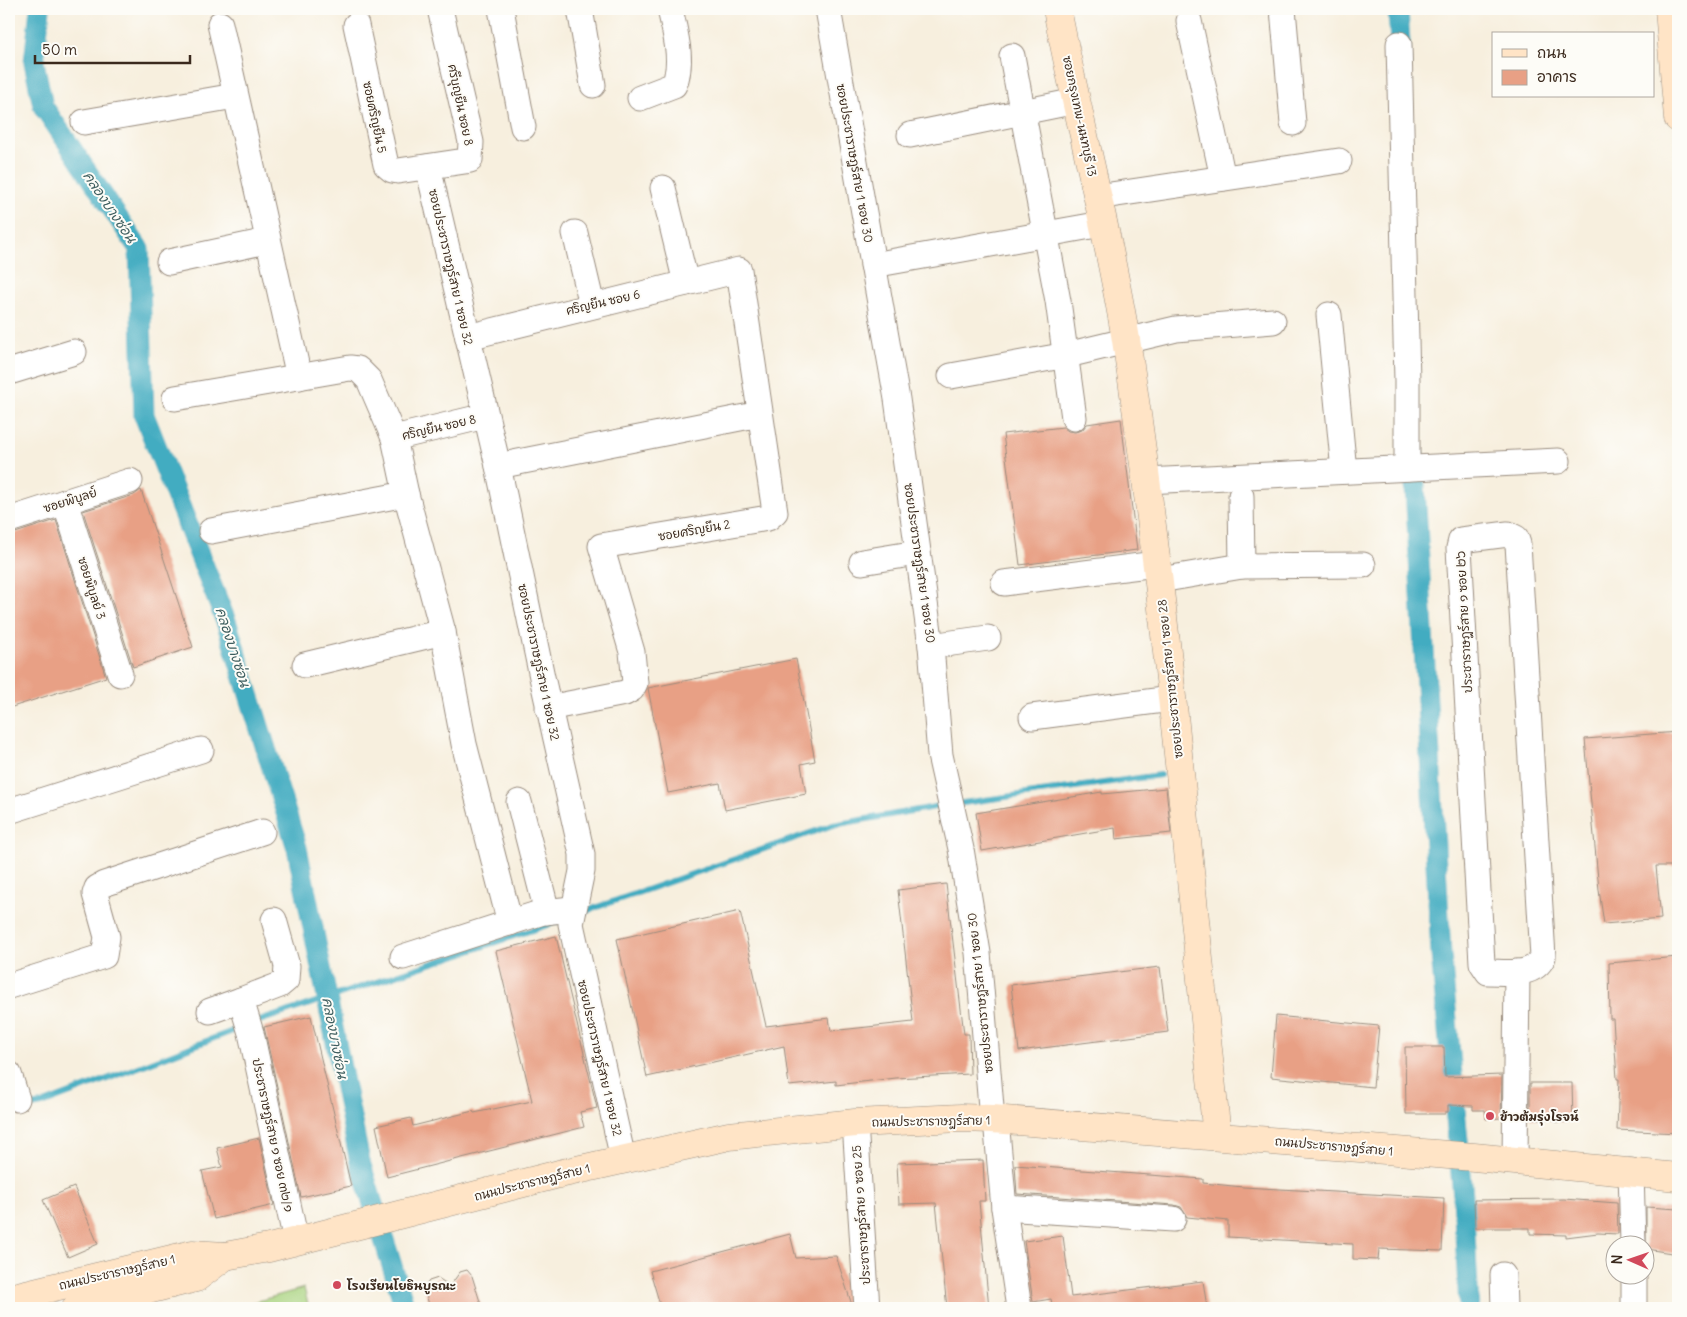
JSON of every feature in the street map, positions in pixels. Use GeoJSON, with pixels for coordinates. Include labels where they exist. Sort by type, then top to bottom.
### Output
{"type":"FeatureCollection","features":[{"type":"Feature","properties":{"kind":"main road","name":"ซอยกรุงเทพ-นนทบุรี 13"},"geometry":{"type":"LineString","coordinates":[[1057,9],[1102,224]]}},
{"type":"Feature","properties":{"kind":"main road"},"geometry":{"type":"LineString","coordinates":[[1669,9],[1678,118]]}},
{"type":"Feature","properties":{"kind":"main road","name":"ซอยประชาราษฎร์สาย 1 ซอย 28"},"geometry":{"type":"LineString","coordinates":[[1102,224],[1126,343],[1158,572],[1217,1136]]}},
{"type":"Feature","properties":{"kind":"main road","name":"ถนนประชาราษฎร์สาย 1"},"geometry":{"type":"LineString","coordinates":[[9,1297],[192,1254],[225,1256],[296,1241],[623,1159],[729,1136],[855,1123],[961,1118],[994,1120],[1474,1157],[1678,1177]]}},
{"type":"Feature","properties":{"kind":"main road","name":"ถนนประชาราษฎร์สาย 1"},"geometry":{"type":"LineString","coordinates":[[76,1308],[196,1278],[225,1256]]}},
{"type":"Feature","properties":{"kind":"street","name":"ศรีบุญยืน ซอย 8"},"geometry":{"type":"LineString","coordinates":[[428,166],[470,160],[471,152],[440,9]]}},
{"type":"Feature","properties":{"kind":"street"},"geometry":{"type":"LineString","coordinates":[[501,9],[523,127]]}},
{"type":"Feature","properties":{"kind":"street"},"geometry":{"type":"LineString","coordinates":[[580,9],[592,85]]}},
{"type":"Feature","properties":{"kind":"street"},"geometry":{"type":"LineString","coordinates":[[640,98],[674,85],[678,76],[678,52],[670,9]]}},
{"type":"Feature","properties":{"kind":"street","name":"ซอยประชาราษฎร์สาย 1 ซอย 30"},"geometry":{"type":"LineString","coordinates":[[828,9],[898,409],[931,646],[940,755],[961,849],[978,954],[1004,1208],[1019,1308]]}},
{"type":"Feature","properties":{"kind":"street"},"geometry":{"type":"LineString","coordinates":[[1283,9],[1294,123]]}},
{"type":"Feature","properties":{"kind":"street"},"geometry":{"type":"LineString","coordinates":[[1189,20],[1223,178]]}},
{"type":"Feature","properties":{"kind":"street"},"geometry":{"type":"LineString","coordinates":[[220,24],[267,241],[299,377]]}},
{"type":"Feature","properties":{"kind":"street","name":"ซอยศริญยืน 5"},"geometry":{"type":"LineString","coordinates":[[356,25],[386,165],[392,170],[398,171],[428,166]]}},
{"type":"Feature","properties":{"kind":"street"},"geometry":{"type":"LineString","coordinates":[[1398,44],[1407,381],[1415,467]]}},
{"type":"Feature","properties":{"kind":"street"},"geometry":{"type":"LineString","coordinates":[[1012,56],[1067,355],[1074,418]]}},
{"type":"Feature","properties":{"kind":"street"},"geometry":{"type":"LineString","coordinates":[[84,122],[236,96]]}},
{"type":"Feature","properties":{"kind":"street"},"geometry":{"type":"LineString","coordinates":[[910,135],[1022,114],[1076,101]]}},
{"type":"Feature","properties":{"kind":"street"},"geometry":{"type":"LineString","coordinates":[[1097,197],[1339,161]]}},
{"type":"Feature","properties":{"kind":"street","name":"ซอยประชาราษฎร์สาย 1 ซอย 32"},"geometry":{"type":"LineString","coordinates":[[428,166],[498,466],[548,708],[582,854],[582,871],[572,915],[623,1159]]}},
{"type":"Feature","properties":{"kind":"street"},"geometry":{"type":"LineString","coordinates":[[663,188],[686,282]]}},
{"type":"Feature","properties":{"kind":"street"},"geometry":{"type":"LineString","coordinates":[[873,265],[1102,224]]}},
{"type":"Feature","properties":{"kind":"street"},"geometry":{"type":"LineString","coordinates":[[575,233],[592,305]]}},
{"type":"Feature","properties":{"kind":"street"},"geometry":{"type":"LineString","coordinates":[[169,262],[267,241]]}},
{"type":"Feature","properties":{"kind":"street","name":"ศริญยืน ซอย 6"},"geometry":{"type":"LineString","coordinates":[[468,337],[739,270]]}},
{"type":"Feature","properties":{"kind":"street","name":"ซอยศริญยืน 2"},"geometry":{"type":"LineString","coordinates":[[548,708],[625,692],[632,689],[635,683],[632,652],[600,546],[768,518],[775,512],[739,270]]}},
{"type":"Feature","properties":{"kind":"street"},"geometry":{"type":"LineString","coordinates":[[1330,315],[1344,471]]}},
{"type":"Feature","properties":{"kind":"street"},"geometry":{"type":"LineString","coordinates":[[951,376],[1126,343],[1176,329],[1273,321]]}},
{"type":"Feature","properties":{"kind":"street"},"geometry":{"type":"LineString","coordinates":[[9,372],[74,352]]}},
{"type":"Feature","properties":{"kind":"street"},"geometry":{"type":"LineString","coordinates":[[175,398],[350,368],[364,373],[369,380],[394,438],[406,494],[443,632],[464,744],[510,923]]}},
{"type":"Feature","properties":{"kind":"street","name":"ศริญยืน ซอย 8"},"geometry":{"type":"LineString","coordinates":[[394,438],[485,416]]}},
{"type":"Feature","properties":{"kind":"street"},"geometry":{"type":"LineString","coordinates":[[498,466],[750,416]]}},
{"type":"Feature","properties":{"kind":"street"},"geometry":{"type":"LineString","coordinates":[[1146,481],[1558,461]]}},
{"type":"Feature","properties":{"kind":"street","name":"ซอยพิบูลย์"},"geometry":{"type":"LineString","coordinates":[[9,520],[130,481]]}},
{"type":"Feature","properties":{"kind":"street"},"geometry":{"type":"LineString","coordinates":[[211,531],[406,494]]}},
{"type":"Feature","properties":{"kind":"street"},"geometry":{"type":"LineString","coordinates":[[1241,496],[1242,566]]}},
{"type":"Feature","properties":{"kind":"street","name":"ซอยพิบูลย์ 3"},"geometry":{"type":"LineString","coordinates":[[65,502],[120,674]]}},
{"type":"Feature","properties":{"kind":"street","name":"ประชาราษฎร์สาย ๑ ซอย ๒๖"},"geometry":{"type":"LineString","coordinates":[[1508,534],[1516,538],[1518,544],[1543,957],[1540,965],[1532,970],[1516,972],[1488,972],[1483,968],[1482,963],[1459,548],[1461,540],[1508,534]]}},
{"type":"Feature","properties":{"kind":"street"},"geometry":{"type":"LineString","coordinates":[[862,562],[917,553]]}},
{"type":"Feature","properties":{"kind":"street"},"geometry":{"type":"LineString","coordinates":[[1004,583],[1242,566],[1364,564]]}},
{"type":"Feature","properties":{"kind":"street"},"geometry":{"type":"LineString","coordinates":[[305,664],[443,632]]}},
{"type":"Feature","properties":{"kind":"street"},"geometry":{"type":"LineString","coordinates":[[931,646],[988,638]]}},
{"type":"Feature","properties":{"kind":"street"},"geometry":{"type":"LineString","coordinates":[[1032,717],[1172,699]]}},
{"type":"Feature","properties":{"kind":"street"},"geometry":{"type":"LineString","coordinates":[[9,812],[201,750]]}},
{"type":"Feature","properties":{"kind":"street"},"geometry":{"type":"LineString","coordinates":[[519,802],[548,912]]}},
{"type":"Feature","properties":{"kind":"street"},"geometry":{"type":"LineString","coordinates":[[9,986],[104,956],[107,936],[95,894],[97,888],[104,884],[262,832]]}},
{"type":"Feature","properties":{"kind":"street"},"geometry":{"type":"LineString","coordinates":[[403,957],[548,912],[572,915]]}},
{"type":"Feature","properties":{"kind":"street"},"geometry":{"type":"LineString","coordinates":[[210,1011],[246,1015],[286,980],[287,966],[274,920]]}},
{"type":"Feature","properties":{"kind":"street"},"geometry":{"type":"LineString","coordinates":[[1515,1161],[1516,972]]}},
{"type":"Feature","properties":{"kind":"street","name":"ประชาราษฎร์สาย ๑ ซอย ๓๒/๑"},"geometry":{"type":"LineString","coordinates":[[246,1015],[296,1241]]}},
{"type":"Feature","properties":{"kind":"street"},"geometry":{"type":"LineString","coordinates":[[9,1074],[17,1099]]}},
{"type":"Feature","properties":{"kind":"street","name":"ประชาราษฎร์สาย ๑ ซอย 25"},"geometry":{"type":"LineString","coordinates":[[855,1123],[867,1308]]}},
{"type":"Feature","properties":{"kind":"street"},"geometry":{"type":"LineString","coordinates":[[1631,1171],[1633,1234]]}},
{"type":"Feature","properties":{"kind":"street"},"geometry":{"type":"LineString","coordinates":[[1004,1208],[1173,1219]]}},
{"type":"Feature","properties":{"kind":"street"},"geometry":{"type":"LineString","coordinates":[[1502,1275],[1504,1308]]}},
{"type":"Feature","properties":{"kind":"street"},"geometry":{"type":"LineString","coordinates":[[1634,1284],[1634,1308]]}},
{"type":"Feature","properties":{"kind":"green space"},"geometry":{"type":"Polygon","coordinates":[[[304,1288],[309,1308],[233,1308],[304,1288]]]}},
{"type":"Feature","properties":{"kind":"building"},"geometry":{"type":"Polygon","coordinates":[[[1121,419],[1137,550],[1020,565],[1003,434],[1063,427],[1068,431],[1075,432],[1082,430],[1087,424],[1121,419]]]}},
{"type":"Feature","properties":{"kind":"building"},"geometry":{"type":"Polygon","coordinates":[[[141,490],[193,647],[133,667],[83,511],[134,495],[141,490]]]}},
{"type":"Feature","properties":{"kind":"building"},"geometry":{"type":"Polygon","coordinates":[[[56,520],[106,677],[9,708],[9,535],[56,520]]]}},
{"type":"Feature","properties":{"kind":"building"},"geometry":{"type":"Polygon","coordinates":[[[796,659],[815,761],[801,764],[806,794],[725,810],[720,783],[668,793],[648,688],[796,659]]]}},
{"type":"Feature","properties":{"kind":"building"},"geometry":{"type":"Polygon","coordinates":[[[1678,732],[1678,866],[1656,866],[1661,919],[1604,924],[1599,890],[1585,739],[1678,732]]]}},
{"type":"Feature","properties":{"kind":"building"},"geometry":{"type":"Polygon","coordinates":[[[1166,788],[1171,833],[1116,839],[1115,828],[982,851],[976,813],[1102,792],[1102,794],[1166,788]]]}},
{"type":"Feature","properties":{"kind":"building"},"geometry":{"type":"Polygon","coordinates":[[[946,884],[964,1034],[969,1034],[970,1074],[896,1078],[836,1085],[836,1081],[789,1086],[784,1046],[647,1077],[617,939],[740,911],[766,1026],[829,1018],[831,1031],[913,1022],[898,890],[946,884]]]}},
{"type":"Feature","properties":{"kind":"building"},"geometry":{"type":"Polygon","coordinates":[[[556,936],[597,1108],[580,1112],[584,1127],[387,1177],[376,1126],[411,1118],[413,1126],[473,1111],[474,1113],[532,1101],[496,951],[556,936]]]}},
{"type":"Feature","properties":{"kind":"building"},"geometry":{"type":"Polygon","coordinates":[[[1678,957],[1678,1133],[1617,1130],[1619,1079],[1617,1079],[1613,1019],[1610,1019],[1609,963],[1678,957]]]}},
{"type":"Feature","properties":{"kind":"building"},"geometry":{"type":"Polygon","coordinates":[[[1160,967],[1168,1032],[1019,1051],[1011,985],[1160,967]]]}},
{"type":"Feature","properties":{"kind":"building"},"geometry":{"type":"Polygon","coordinates":[[[311,1016],[351,1186],[301,1197],[264,1027],[311,1016]]]}},
{"type":"Feature","properties":{"kind":"building"},"geometry":{"type":"Polygon","coordinates":[[[1276,1016],[1379,1026],[1373,1087],[1271,1077],[1276,1016]]]}},
{"type":"Feature","properties":{"kind":"building"},"geometry":{"type":"Polygon","coordinates":[[[1405,1047],[1444,1047],[1445,1077],[1502,1075],[1501,1118],[1486,1119],[1485,1110],[1473,1110],[1473,1106],[1448,1105],[1448,1112],[1445,1112],[1445,1114],[1406,1114],[1405,1047]]]}},
{"type":"Feature","properties":{"kind":"building"},"geometry":{"type":"Polygon","coordinates":[[[1530,1083],[1572,1083],[1573,1122],[1556,1122],[1556,1120],[1530,1118],[1530,1083]]]}},
{"type":"Feature","properties":{"kind":"building"},"geometry":{"type":"Polygon","coordinates":[[[259,1138],[274,1205],[214,1219],[202,1171],[222,1167],[217,1148],[259,1138]]]}},
{"type":"Feature","properties":{"kind":"building"},"geometry":{"type":"Polygon","coordinates":[[[983,1160],[985,1201],[979,1201],[989,1308],[947,1308],[936,1203],[899,1204],[897,1163],[983,1160]]]}},
{"type":"Feature","properties":{"kind":"building"},"geometry":{"type":"Polygon","coordinates":[[[1015,1165],[1203,1179],[1203,1183],[1243,1187],[1444,1198],[1442,1251],[1379,1249],[1378,1260],[1353,1259],[1353,1244],[1228,1237],[1228,1221],[1187,1217],[1181,1207],[1174,1205],[1017,1194],[1015,1165]]]}},
{"type":"Feature","properties":{"kind":"building"},"geometry":{"type":"Polygon","coordinates":[[[74,1187],[98,1244],[68,1257],[43,1200],[74,1187]]]}},
{"type":"Feature","properties":{"kind":"building"},"geometry":{"type":"Polygon","coordinates":[[[1564,1199],[1617,1203],[1618,1234],[1598,1233],[1566,1237],[1566,1235],[1530,1234],[1530,1228],[1475,1228],[1474,1200],[1564,1199]]]}},
{"type":"Feature","properties":{"kind":"building"},"geometry":{"type":"Polygon","coordinates":[[[1646,1207],[1678,1209],[1678,1254],[1654,1250],[1654,1234],[1646,1234],[1646,1207]]]}},
{"type":"Feature","properties":{"kind":"building"},"geometry":{"type":"Polygon","coordinates":[[[790,1234],[796,1258],[836,1256],[853,1308],[661,1308],[650,1271],[790,1234]]]}},
{"type":"Feature","properties":{"kind":"building"},"geometry":{"type":"Polygon","coordinates":[[[1063,1236],[1071,1297],[1203,1281],[1207,1308],[1053,1308],[1051,1299],[1033,1302],[1024,1241],[1063,1236]]]}},
{"type":"Feature","properties":{"kind":"building"},"geometry":{"type":"Polygon","coordinates":[[[467,1270],[472,1276],[482,1308],[430,1308],[424,1288],[429,1281],[438,1278],[450,1286],[460,1272],[467,1270]]]}},
{"type":"Feature","properties":{"kind":"waterway","name":"คลองบางซ่อน"},"geometry":{"type":"LineString","coordinates":[[40,9],[34,62],[43,106],[139,249],[144,415],[227,624],[297,848],[360,1162],[405,1308]]}},
{"type":"Feature","properties":{"kind":"waterway"},"geometry":{"type":"LineString","coordinates":[[1398,9],[1401,61]]}},
{"type":"Feature","properties":{"kind":"waterway"},"geometry":{"type":"LineString","coordinates":[[1413,451],[1441,954],[1463,1196],[1469,1308]]}},
{"type":"Feature","properties":{"kind":"waterway"},"geometry":{"type":"LineString","coordinates":[[956,804],[1160,775]]}},
{"type":"Feature","properties":{"kind":"waterway"},"geometry":{"type":"LineString","coordinates":[[580,913],[833,825],[946,805]]}},
{"type":"Feature","properties":{"kind":"waterway"},"geometry":{"type":"LineString","coordinates":[[253,1023],[559,921]]}},
{"type":"Feature","properties":{"kind":"waterway"},"geometry":{"type":"LineString","coordinates":[[9,1110],[42,1104],[243,1027]]}},
{"type":"Feature","properties":{"kind":"place","name":"ข้าวต้มรุ่งโรจน์"},"geometry":{"type":"Point","coordinates":[1490,1116]}},
{"type":"Feature","properties":{"kind":"place","name":"โรงเรียนโยธินบูรณะ"},"geometry":{"type":"Point","coordinates":[337,1285]}}]}
